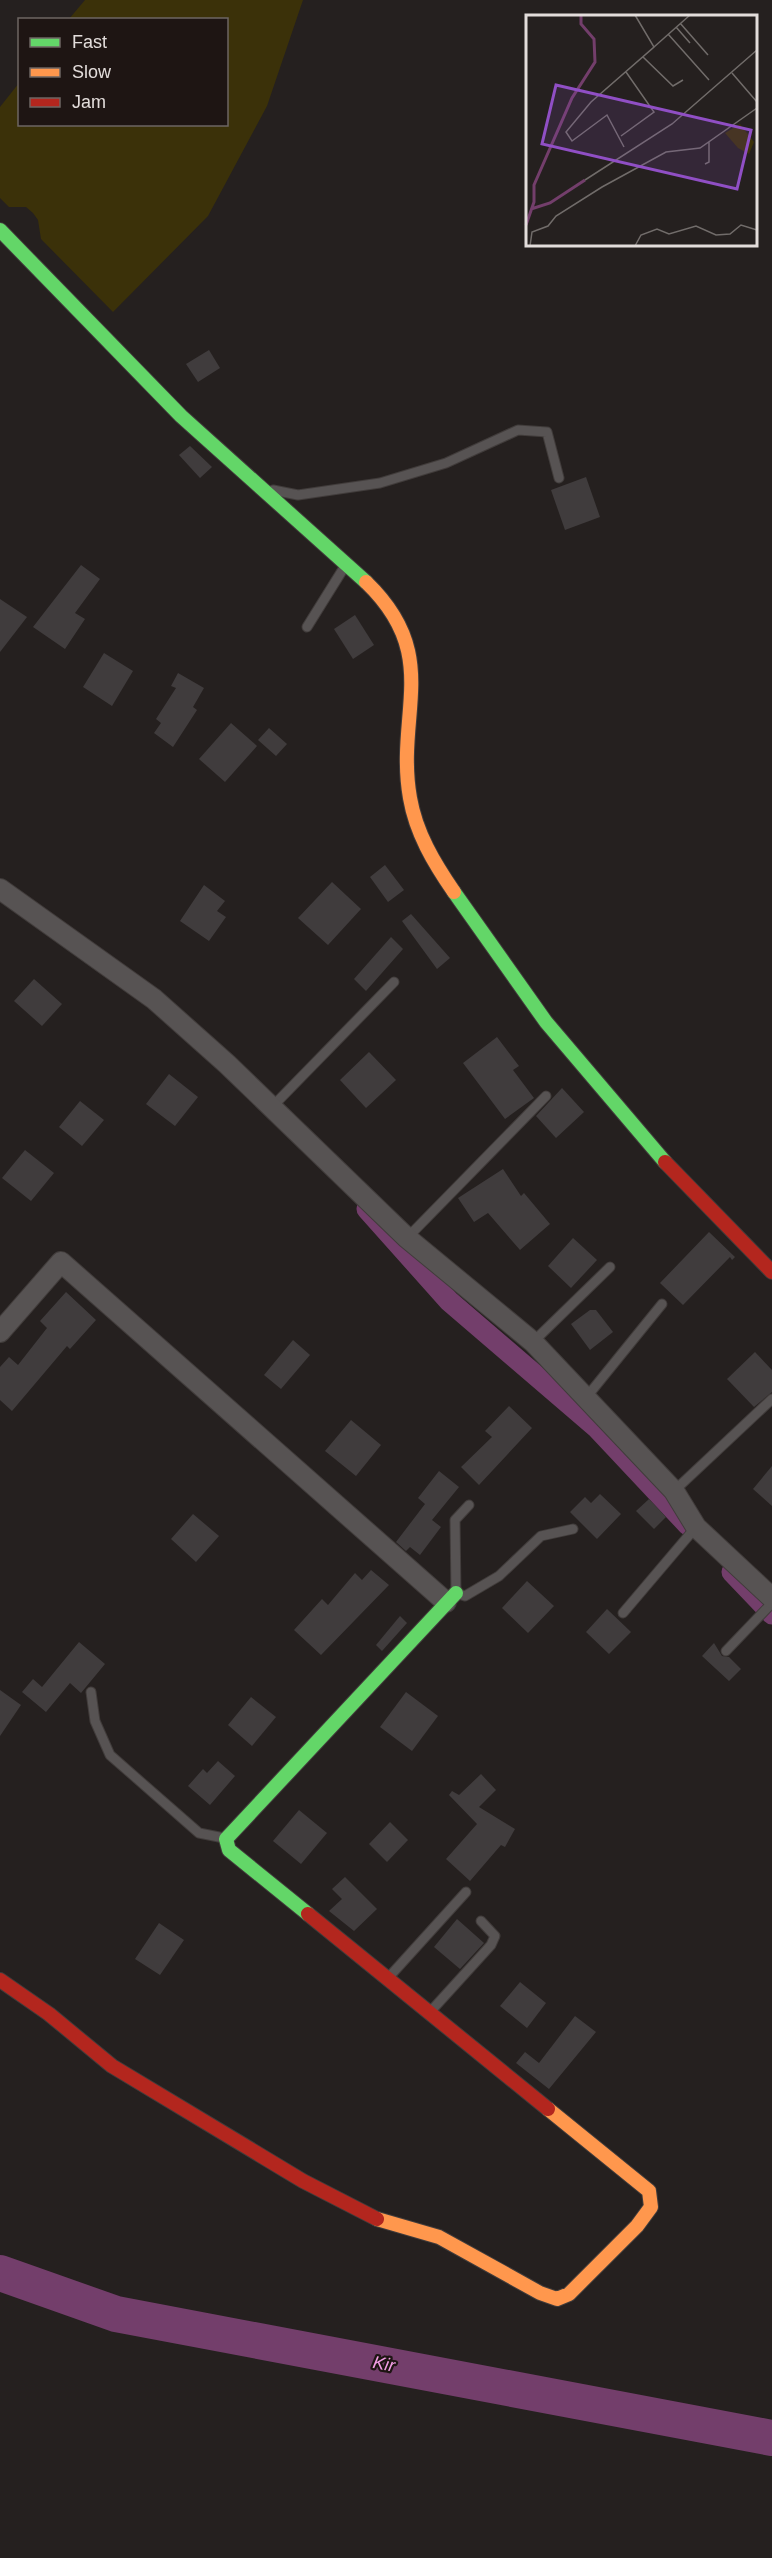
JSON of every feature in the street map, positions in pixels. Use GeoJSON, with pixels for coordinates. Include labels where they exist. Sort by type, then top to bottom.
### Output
{"type":"FeatureCollection","features":[{"type":"Feature","properties":{"kind":"street"},"geometry":{"type":"LineString","coordinates":[[0,230],[123,362],[367,583],[395,616],[410,666],[414,699],[408,793],[417,824],[445,879],[519,989],[594,1083],[688,1190],[772,1272]]}},
{"type":"Feature","properties":{"kind":"street"},"geometry":{"type":"LineString","coordinates":[[0,889],[154,999],[272,1107],[407,1238],[533,1342],[674,1491],[696,1527],[772,1598]]}},
{"type":"Feature","properties":{"kind":"street"},"geometry":{"type":"LineString","coordinates":[[0,1332],[61,1262],[451,1597],[355,1704],[226,1839],[229,1850],[649,2191],[651,2207],[636,2226],[569,2294],[557,2299],[540,2293],[439,2237],[378,2218],[303,2181],[112,2066],[49,2014],[0,1980]]}},
{"type":"Feature","properties":{"kind":"lane"},"geometry":{"type":"LineString","coordinates":[[259,487],[298,495],[380,483],[446,463],[518,430],[547,432],[559,478]]}},
{"type":"Feature","properties":{"kind":"lane"},"geometry":{"type":"LineString","coordinates":[[307,627],[346,564]]}},
{"type":"Feature","properties":{"kind":"lane"},"geometry":{"type":"LineString","coordinates":[[272,1107],[394,982]]}},
{"type":"Feature","properties":{"kind":"lane"},"geometry":{"type":"LineString","coordinates":[[407,1238],[546,1096]]}},
{"type":"Feature","properties":{"kind":"lane"},"geometry":{"type":"LineString","coordinates":[[533,1342],[610,1267]]}},
{"type":"Feature","properties":{"kind":"lane"},"geometry":{"type":"LineString","coordinates":[[585,1399],[662,1304]]}},
{"type":"Feature","properties":{"kind":"lane"},"geometry":{"type":"LineString","coordinates":[[674,1491],[772,1399]]}},
{"type":"Feature","properties":{"kind":"lane"},"geometry":{"type":"LineString","coordinates":[[469,1505],[455,1520],[451,1597],[465,1596],[488,1584],[541,1536],[573,1529]]}},
{"type":"Feature","properties":{"kind":"lane"},"geometry":{"type":"LineString","coordinates":[[623,1612],[696,1527]]}},
{"type":"Feature","properties":{"kind":"lane"},"geometry":{"type":"LineString","coordinates":[[726,1651],[772,1603]]}},
{"type":"Feature","properties":{"kind":"lane"},"geometry":{"type":"LineString","coordinates":[[91,1692],[95,1721],[104,1745],[121,1767],[199,1833],[226,1839]]}},
{"type":"Feature","properties":{"kind":"lane"},"geometry":{"type":"LineString","coordinates":[[388,1979],[466,1892]]}},
{"type":"Feature","properties":{"kind":"lane"},"geometry":{"type":"LineString","coordinates":[[429,2013],[491,1945],[495,1936],[482,1921]]}},
{"type":"Feature","properties":{"kind":"shaded area"},"geometry":{"type":"Polygon","coordinates":[[[85,0],[303,0],[267,106],[208,216],[113,312],[41,239],[38,220],[33,213],[26,207],[9,207],[0,198],[0,107],[18,84],[18,126],[228,126],[228,18],[70,18],[85,0]]]}},
{"type":"Feature","properties":{"kind":"building"},"geometry":{"type":"Polygon","coordinates":[[[209,350],[220,368],[198,382],[186,364],[209,350]]]}},
{"type":"Feature","properties":{"kind":"building"},"geometry":{"type":"Polygon","coordinates":[[[190,446],[212,467],[200,478],[179,455],[190,446]]]}},
{"type":"Feature","properties":{"kind":"building"},"geometry":{"type":"Polygon","coordinates":[[[586,477],[600,517],[565,530],[551,490],[586,477]]]}},
{"type":"Feature","properties":{"kind":"building"},"geometry":{"type":"Polygon","coordinates":[[[81,565],[100,579],[75,613],[85,619],[65,649],[33,627],[81,565]]]}},
{"type":"Feature","properties":{"kind":"building"},"geometry":{"type":"Polygon","coordinates":[[[0,599],[27,617],[0,652],[0,599]]]}},
{"type":"Feature","properties":{"kind":"building"},"geometry":{"type":"Polygon","coordinates":[[[355,615],[374,645],[353,659],[334,629],[355,615]]]}},
{"type":"Feature","properties":{"kind":"building"},"geometry":{"type":"Polygon","coordinates":[[[104,653],[133,671],[112,706],[83,687],[104,653]]]}},
{"type":"Feature","properties":{"kind":"building"},"geometry":{"type":"Polygon","coordinates":[[[178,673],[204,688],[193,707],[197,710],[173,747],[154,733],[161,723],[156,719],[176,688],[171,686],[178,673]]]}},
{"type":"Feature","properties":{"kind":"building"},"geometry":{"type":"Polygon","coordinates":[[[231,723],[257,746],[225,782],[199,759],[231,723]]]}},
{"type":"Feature","properties":{"kind":"building"},"geometry":{"type":"Polygon","coordinates":[[[269,728],[287,744],[276,756],[258,740],[269,728]]]}},
{"type":"Feature","properties":{"kind":"building"},"geometry":{"type":"Polygon","coordinates":[[[385,865],[404,890],[388,902],[370,877],[385,865]]]}},
{"type":"Feature","properties":{"kind":"building"},"geometry":{"type":"Polygon","coordinates":[[[332,882],[361,909],[328,945],[298,918],[332,882]]]}},
{"type":"Feature","properties":{"kind":"building"},"geometry":{"type":"Polygon","coordinates":[[[204,885],[225,901],[217,911],[226,917],[209,941],[180,921],[204,885]]]}},
{"type":"Feature","properties":{"kind":"building"},"geometry":{"type":"Polygon","coordinates":[[[411,914],[450,958],[437,969],[402,921],[411,914]]]}},
{"type":"Feature","properties":{"kind":"building"},"geometry":{"type":"Polygon","coordinates":[[[391,937],[403,949],[366,991],[354,979],[391,937]]]}},
{"type":"Feature","properties":{"kind":"building"},"geometry":{"type":"Polygon","coordinates":[[[34,979],[62,1004],[42,1026],[14,1001],[34,979]]]}},
{"type":"Feature","properties":{"kind":"building"},"geometry":{"type":"Polygon","coordinates":[[[497,1037],[519,1066],[513,1070],[534,1098],[505,1119],[463,1063],[497,1037]]]}},
{"type":"Feature","properties":{"kind":"building"},"geometry":{"type":"Polygon","coordinates":[[[369,1052],[396,1080],[366,1108],[340,1080],[369,1052]]]}},
{"type":"Feature","properties":{"kind":"building"},"geometry":{"type":"Polygon","coordinates":[[[169,1074],[198,1097],[175,1126],[146,1104],[169,1074]]]}},
{"type":"Feature","properties":{"kind":"building"},"geometry":{"type":"Polygon","coordinates":[[[562,1088],[584,1112],[556,1138],[536,1116],[562,1088]]]}},
{"type":"Feature","properties":{"kind":"building"},"geometry":{"type":"Polygon","coordinates":[[[80,1101],[104,1120],[82,1146],[59,1127],[80,1101]]]}},
{"type":"Feature","properties":{"kind":"building"},"geometry":{"type":"Polygon","coordinates":[[[25,1150],[54,1173],[31,1201],[2,1178],[25,1150]]]}},
{"type":"Feature","properties":{"kind":"building"},"geometry":{"type":"Polygon","coordinates":[[[503,1169],[521,1196],[524,1193],[550,1224],[520,1250],[488,1213],[474,1222],[458,1198],[503,1169]]]}},
{"type":"Feature","properties":{"kind":"building"},"geometry":{"type":"Polygon","coordinates":[[[709,1232],[735,1257],[732,1260],[730,1257],[683,1305],[660,1283],[709,1232]]]}},
{"type":"Feature","properties":{"kind":"building"},"geometry":{"type":"Polygon","coordinates":[[[573,1238],[597,1260],[571,1288],[548,1266],[573,1238]]]}},
{"type":"Feature","properties":{"kind":"building"},"geometry":{"type":"Polygon","coordinates":[[[66,1292],[96,1320],[70,1349],[67,1346],[12,1411],[0,1400],[0,1367],[9,1357],[18,1365],[47,1328],[40,1321],[66,1292]]]}},
{"type":"Feature","properties":{"kind":"building"},"geometry":{"type":"Polygon","coordinates":[[[590,1310],[596,1310],[613,1332],[590,1350],[571,1324],[590,1310]]]}},
{"type":"Feature","properties":{"kind":"building"},"geometry":{"type":"Polygon","coordinates":[[[293,1340],[310,1355],[281,1389],[264,1375],[293,1340]]]}},
{"type":"Feature","properties":{"kind":"building"},"geometry":{"type":"Polygon","coordinates":[[[755,1352],[772,1370],[772,1392],[754,1407],[727,1379],[755,1352]]]}},
{"type":"Feature","properties":{"kind":"building"},"geometry":{"type":"Polygon","coordinates":[[[509,1406],[532,1428],[479,1485],[461,1467],[492,1437],[485,1431],[509,1406]]]}},
{"type":"Feature","properties":{"kind":"building"},"geometry":{"type":"Polygon","coordinates":[[[351,1420],[381,1445],[356,1476],[325,1451],[351,1420]]]}},
{"type":"Feature","properties":{"kind":"building"},"geometry":{"type":"Polygon","coordinates":[[[772,1466],[772,1506],[753,1489],[772,1466]]]}},
{"type":"Feature","properties":{"kind":"building"},"geometry":{"type":"Polygon","coordinates":[[[439,1471],[459,1487],[432,1520],[441,1527],[420,1555],[410,1547],[406,1551],[396,1542],[425,1504],[418,1498],[439,1471]]]}},
{"type":"Feature","properties":{"kind":"building"},"geometry":{"type":"Polygon","coordinates":[[[600,1494],[621,1514],[597,1539],[570,1512],[585,1497],[591,1503],[600,1494]]]}},
{"type":"Feature","properties":{"kind":"building"},"geometry":{"type":"Polygon","coordinates":[[[649,1499],[666,1517],[654,1529],[636,1511],[649,1499]]]}},
{"type":"Feature","properties":{"kind":"building"},"geometry":{"type":"Polygon","coordinates":[[[193,1514],[219,1536],[196,1562],[171,1539],[193,1514]]]}},
{"type":"Feature","properties":{"kind":"building"},"geometry":{"type":"Polygon","coordinates":[[[371,1570],[389,1585],[321,1655],[294,1630],[322,1599],[328,1605],[355,1573],[362,1580],[371,1570]]]}},
{"type":"Feature","properties":{"kind":"building"},"geometry":{"type":"Polygon","coordinates":[[[527,1581],[554,1606],[528,1633],[502,1608],[527,1581]]]}},
{"type":"Feature","properties":{"kind":"building"},"geometry":{"type":"Polygon","coordinates":[[[607,1609],[631,1632],[609,1654],[586,1632],[607,1609]]]}},
{"type":"Feature","properties":{"kind":"building"},"geometry":{"type":"Polygon","coordinates":[[[400,1616],[407,1623],[382,1651],[376,1645],[400,1616]]]}},
{"type":"Feature","properties":{"kind":"building"},"geometry":{"type":"Polygon","coordinates":[[[79,1642],[105,1664],[81,1693],[70,1683],[46,1712],[22,1692],[33,1679],[42,1687],[79,1642]]]}},
{"type":"Feature","properties":{"kind":"building"},"geometry":{"type":"Polygon","coordinates":[[[714,1643],[722,1656],[729,1657],[741,1669],[729,1681],[702,1656],[714,1643]]]}},
{"type":"Feature","properties":{"kind":"building"},"geometry":{"type":"Polygon","coordinates":[[[0,1690],[21,1705],[0,1736],[0,1690]]]}},
{"type":"Feature","properties":{"kind":"building"},"geometry":{"type":"Polygon","coordinates":[[[406,1692],[438,1716],[412,1751],[380,1727],[406,1692]]]}},
{"type":"Feature","properties":{"kind":"building"},"geometry":{"type":"Polygon","coordinates":[[[251,1697],[276,1717],[252,1746],[228,1725],[251,1697]]]}},
{"type":"Feature","properties":{"kind":"building"},"geometry":{"type":"Polygon","coordinates":[[[218,1761],[235,1776],[210,1805],[188,1786],[203,1769],[207,1773],[218,1761]]]}},
{"type":"Feature","properties":{"kind":"building"},"geometry":{"type":"Polygon","coordinates":[[[481,1774],[496,1790],[479,1807],[515,1829],[505,1847],[501,1845],[470,1881],[446,1859],[477,1824],[449,1795],[452,1791],[459,1795],[481,1774]]]}},
{"type":"Feature","properties":{"kind":"building"},"geometry":{"type":"Polygon","coordinates":[[[299,1810],[327,1833],[301,1864],[273,1841],[299,1810]]]}},
{"type":"Feature","properties":{"kind":"building"},"geometry":{"type":"Polygon","coordinates":[[[390,1822],[408,1840],[387,1862],[369,1844],[390,1822]]]}},
{"type":"Feature","properties":{"kind":"building"},"geometry":{"type":"Polygon","coordinates":[[[345,1877],[377,1909],[354,1931],[329,1911],[342,1899],[332,1889],[345,1877]]]}},
{"type":"Feature","properties":{"kind":"building"},"geometry":{"type":"Polygon","coordinates":[[[457,1919],[484,1943],[460,1969],[434,1947],[457,1919]]]}},
{"type":"Feature","properties":{"kind":"building"},"geometry":{"type":"Polygon","coordinates":[[[159,1923],[184,1940],[160,1975],[135,1959],[159,1923]]]}},
{"type":"Feature","properties":{"kind":"building"},"geometry":{"type":"Polygon","coordinates":[[[520,1982],[546,2003],[527,2028],[500,2006],[520,1982]]]}},
{"type":"Feature","properties":{"kind":"building"},"geometry":{"type":"Polygon","coordinates":[[[575,2016],[596,2032],[549,2089],[516,2063],[525,2052],[539,2063],[575,2016]]]}},
{"type":"Feature","properties":{"kind":"waterway"},"geometry":{"type":"LineString","coordinates":[[367,1209],[449,1301],[597,1428],[688,1525]]}},
{"type":"Feature","properties":{"kind":"waterway"},"geometry":{"type":"LineString","coordinates":[[732,1572],[772,1614]]}},
{"type":"Feature","properties":{"kind":"waterway","name":"Kir"},"geometry":{"type":"LineString","coordinates":[[0,2273],[116,2314],[772,2438]]}},
{"type":"Feature","properties":{"kind":"traffic: fast"},"geometry":{"type":"LineString","coordinates":[[0,230],[181,416],[366,582]]}},
{"type":"Feature","properties":{"kind":"traffic: fast"},"geometry":{"type":"LineString","coordinates":[[454,892],[546,1022],[665,1162]]}},
{"type":"Feature","properties":{"kind":"traffic: fast"},"geometry":{"type":"LineString","coordinates":[[308,1914],[229,1850],[226,1839],[456,1593]]}},
{"type":"Feature","properties":{"kind":"traffic: slow"},"geometry":{"type":"LineString","coordinates":[[366,582],[389,609],[403,635],[410,660],[407,767],[410,798],[427,847],[454,892]]}},
{"type":"Feature","properties":{"kind":"traffic: slow"},"geometry":{"type":"LineString","coordinates":[[377,2219],[439,2237],[540,2293],[557,2299],[569,2294],[637,2226],[651,2207],[649,2191],[548,2109]]}},
{"type":"Feature","properties":{"kind":"traffic: jam"},"geometry":{"type":"LineString","coordinates":[[665,1162],[772,1272]]}},
{"type":"Feature","properties":{"kind":"traffic: jam"},"geometry":{"type":"LineString","coordinates":[[308,1914],[548,2109]]}},
{"type":"Feature","properties":{"kind":"traffic: jam"},"geometry":{"type":"LineString","coordinates":[[0,1980],[49,2014],[112,2066],[303,2181],[377,2219]]}}]}
